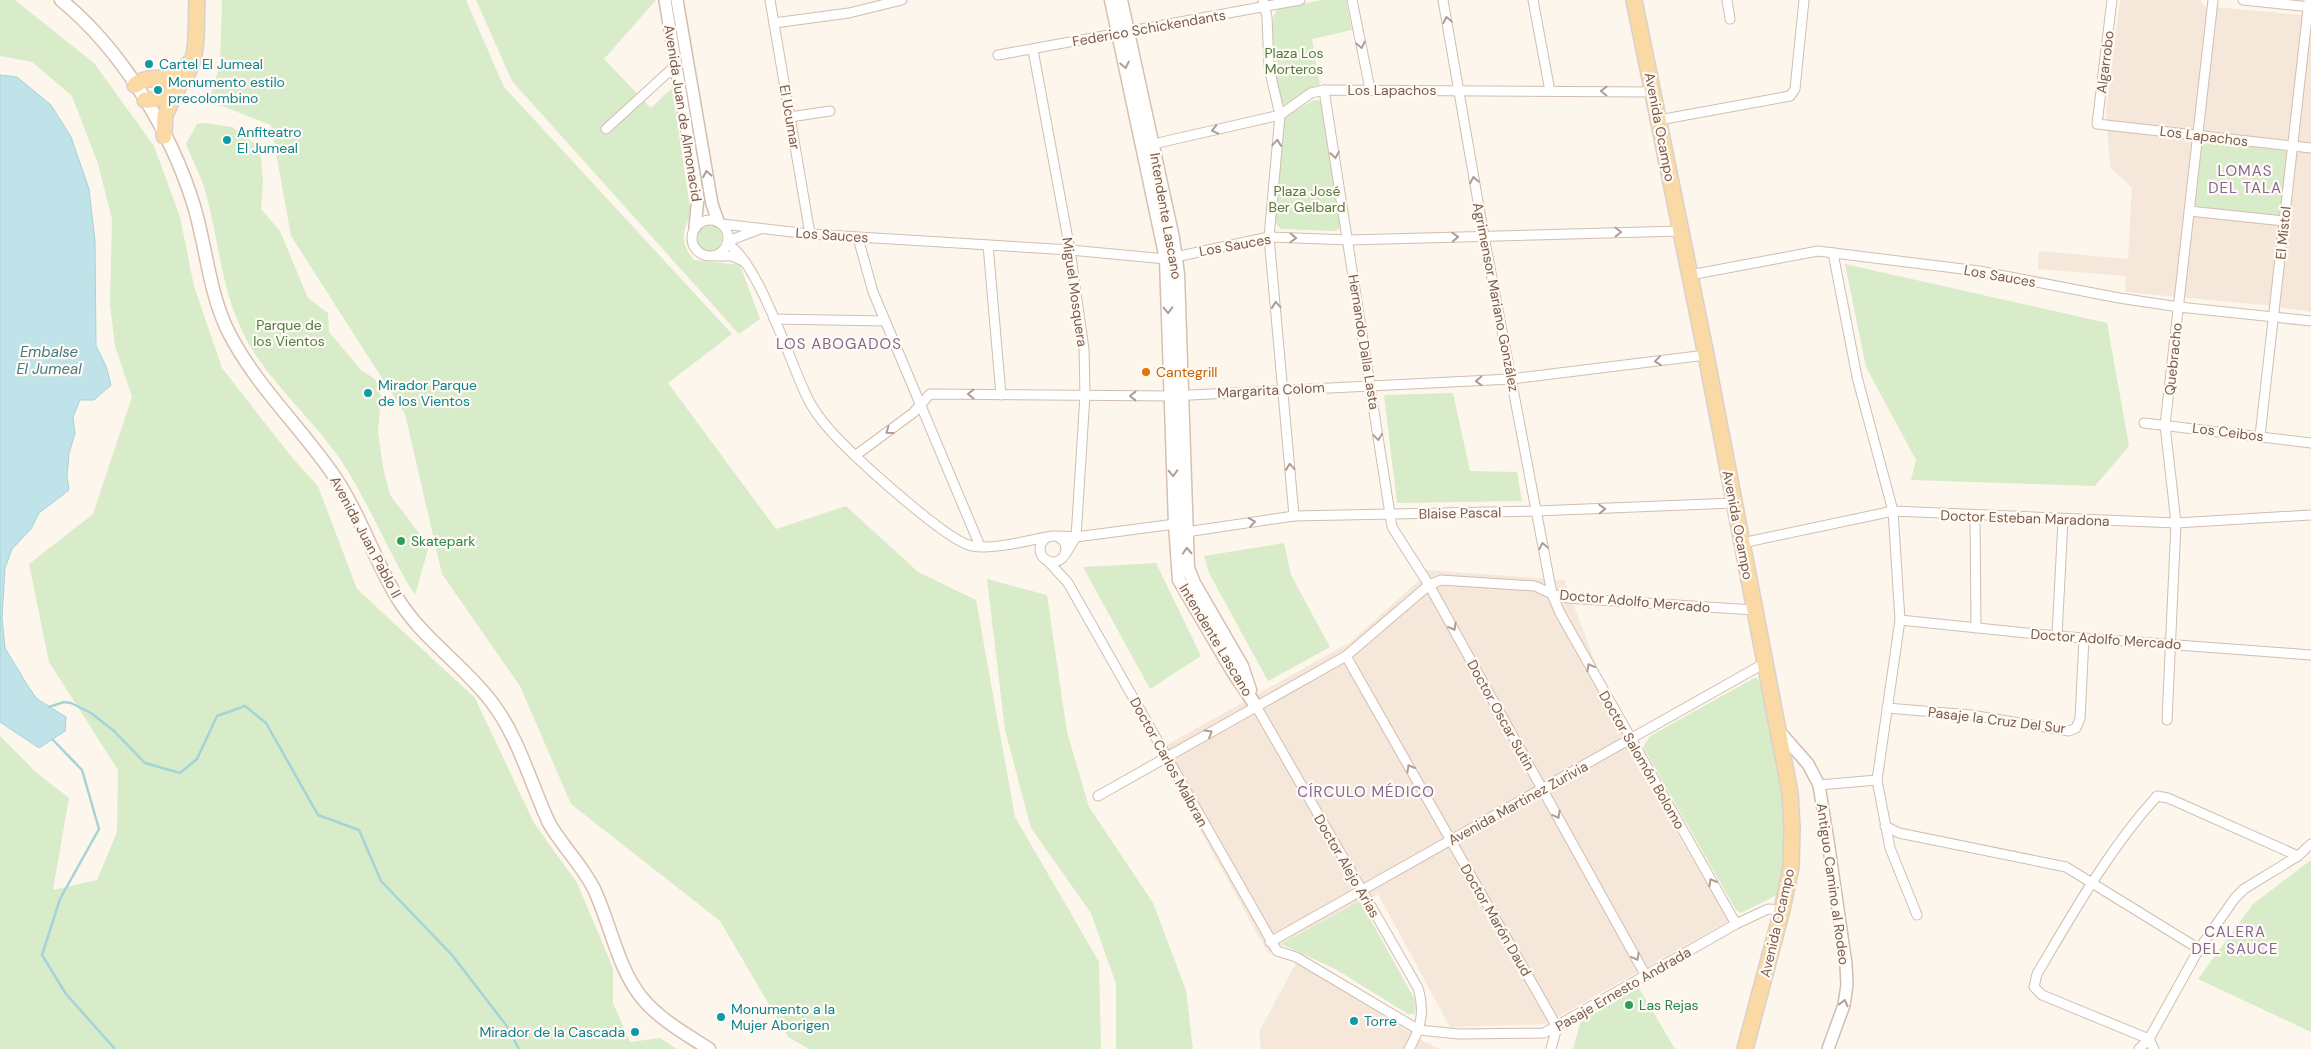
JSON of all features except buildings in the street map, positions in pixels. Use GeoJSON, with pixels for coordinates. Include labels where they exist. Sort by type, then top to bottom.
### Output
{"type":"FeatureCollection","features":[{"type":"Feature","properties":{"kind":"main road","name":"Avenida Juan Pablo II"},"geometry":{"type":"LineString","coordinates":[[61,0],[105,45],[136,84],[164,136],[194,206],[218,307],[240,354],[255,378],[332,472],[350,503],[392,588],[408,613],[476,683],[502,716],[549,823],[557,838],[586,874],[624,965],[641,997],[672,1024],[709,1049]]}},
{"type":"Feature","properties":{"kind":"main road"},"geometry":{"type":"LineString","coordinates":[[145,100],[164,97],[179,86],[188,76],[194,56],[197,0]]}},
{"type":"Feature","properties":{"kind":"main road","name":"Intendente Lascano"},"geometry":{"type":"LineString","coordinates":[[1111,0],[1123,32]]}},
{"type":"Feature","properties":{"kind":"main road","name":"Intendente Lascano"},"geometry":{"type":"LineString","coordinates":[[1121,0],[1123,32],[1171,258],[1176,396],[1190,576],[1242,666],[1256,706]]}},
{"type":"Feature","properties":{"kind":"main road","name":"Avenida Ocampo"},"geometry":{"type":"LineString","coordinates":[[1634,0],[1706,355],[1786,771],[1792,829],[1790,867],[1782,910],[1745,1049]]}},
{"type":"Feature","properties":{"kind":"main road"},"geometry":{"type":"LineString","coordinates":[[136,84],[149,78],[166,79],[176,75],[187,66],[194,56]]}},
{"type":"Feature","properties":{"kind":"main road"},"geometry":{"type":"LineString","coordinates":[[164,136],[165,115],[179,86]]}},
{"type":"Feature","properties":{"kind":"main road","name":"Intendente Lascano"},"geometry":{"type":"LineString","coordinates":[[1176,396],[1175,524],[1180,580],[1233,672],[1256,706]]}},
{"type":"Feature","properties":{"kind":"street","name":"Avenida Juan de Almonacid"},"geometry":{"type":"LineString","coordinates":[[665,0],[698,198],[695,227]]}},
{"type":"Feature","properties":{"kind":"street"},"geometry":{"type":"LineString","coordinates":[[677,0],[712,204],[720,223],[728,234],[728,242],[716,256]]}},
{"type":"Feature","properties":{"kind":"street","name":"El Ucumar"},"geometry":{"type":"LineString","coordinates":[[770,0],[810,234]]}},
{"type":"Feature","properties":{"kind":"street"},"geometry":{"type":"LineString","coordinates":[[774,23],[849,13],[902,0]]}},
{"type":"Feature","properties":{"kind":"street","name":"Federico Schickendants"},"geometry":{"type":"LineString","coordinates":[[998,55],[1033,50],[1264,3],[1300,0]]}},
{"type":"Feature","properties":{"kind":"street"},"geometry":{"type":"LineString","coordinates":[[1352,0],[1370,89]]}},
{"type":"Feature","properties":{"kind":"street","name":"Agrimensor Mariano González"},"geometry":{"type":"LineString","coordinates":[[1443,0],[1484,236],[1552,594]]}},
{"type":"Feature","properties":{"kind":"street"},"geometry":{"type":"LineString","coordinates":[[1533,0],[1550,91]]}},
{"type":"Feature","properties":{"kind":"street"},"geometry":{"type":"LineString","coordinates":[[1727,0],[1730,19]]}},
{"type":"Feature","properties":{"kind":"street"},"geometry":{"type":"LineString","coordinates":[[1659,120],[1790,96],[1795,89],[1804,0]]}},
{"type":"Feature","properties":{"kind":"street","name":"Algarrobo"},"geometry":{"type":"LineString","coordinates":[[2097,124],[2112,0]]}},
{"type":"Feature","properties":{"kind":"street","name":"Quebracho"},"geometry":{"type":"LineString","coordinates":[[2167,720],[2176,523],[2165,424],[2213,0]]}},
{"type":"Feature","properties":{"kind":"street"},"geometry":{"type":"LineString","coordinates":[[2243,0],[2309,4]]}},
{"type":"Feature","properties":{"kind":"street"},"geometry":{"type":"LineString","coordinates":[[1264,3],[1269,68],[1280,116],[1269,237],[1294,516]]}},
{"type":"Feature","properties":{"kind":"street","name":"El Mistol"},"geometry":{"type":"LineString","coordinates":[[2260,436],[2309,4]]}},
{"type":"Feature","properties":{"kind":"street","name":"Miguel Mosquera"},"geometry":{"type":"LineString","coordinates":[[1033,50],[1070,250],[1084,350],[1085,395],[1076,537]]}},
{"type":"Feature","properties":{"kind":"street"},"geometry":{"type":"LineString","coordinates":[[606,129],[676,65]]}},
{"type":"Feature","properties":{"kind":"street","name":"Los Lapachos"},"geometry":{"type":"LineString","coordinates":[[1147,145],[1280,116],[1312,94],[1324,90],[1653,92]]}},
{"type":"Feature","properties":{"kind":"street","name":"Hernando Dalla Lasta"},"geometry":{"type":"LineString","coordinates":[[1324,90],[1349,240],[1389,515],[1396,533],[1429,585]]}},
{"type":"Feature","properties":{"kind":"street"},"geometry":{"type":"LineString","coordinates":[[790,117],[830,111]]}},
{"type":"Feature","properties":{"kind":"street","name":"Los Lapachos"},"geometry":{"type":"LineString","coordinates":[[2097,124],[2311,148]]}},
{"type":"Feature","properties":{"kind":"street"},"geometry":{"type":"LineString","coordinates":[[2189,211],[2284,221]]}},
{"type":"Feature","properties":{"kind":"street"},"geometry":{"type":"LineString","coordinates":[[720,223],[703,220],[695,227],[691,238],[695,249],[705,256],[732,256],[746,262]]}},
{"type":"Feature","properties":{"kind":"street","name":"Los Sauces"},"geometry":{"type":"LineString","coordinates":[[720,223],[760,229],[858,238],[1070,250],[1171,258],[1269,237],[1349,240],[1681,231]]}},
{"type":"Feature","properties":{"kind":"street","name":"Los Sauces"},"geometry":{"type":"LineString","coordinates":[[728,242],[760,229]]}},
{"type":"Feature","properties":{"kind":"street"},"geometry":{"type":"LineString","coordinates":[[858,238],[873,292],[980,546]]}},
{"type":"Feature","properties":{"kind":"street"},"geometry":{"type":"LineString","coordinates":[[728,242],[740,253],[746,262],[774,320],[807,399],[825,424],[856,455],[952,538],[962,543],[980,546],[1047,537],[1076,537],[1175,524],[1186,532]]}},
{"type":"Feature","properties":{"kind":"street"},"geometry":{"type":"LineString","coordinates":[[988,245],[1001,395]]}},
{"type":"Feature","properties":{"kind":"street","name":"Los Sauces"},"geometry":{"type":"LineString","coordinates":[[1690,275],[1805,252],[1832,253],[1980,271],[2119,298],[2311,322]]}},
{"type":"Feature","properties":{"kind":"street"},"geometry":{"type":"LineString","coordinates":[[1832,253],[1857,377],[1894,511],[1900,620],[1877,780],[1890,848],[1917,915]]}},
{"type":"Feature","properties":{"kind":"street"},"geometry":{"type":"LineString","coordinates":[[774,320],[885,321]]}},
{"type":"Feature","properties":{"kind":"street","name":"Margarita Colom"},"geometry":{"type":"LineString","coordinates":[[856,455],[913,413],[930,394],[1176,396],[1511,379],[1706,355]]}},
{"type":"Feature","properties":{"kind":"street","name":"Los Ceibos"},"geometry":{"type":"LineString","coordinates":[[2144,423],[2165,424],[2311,443]]}},
{"type":"Feature","properties":{"kind":"street","name":"Blaise Pascal"},"geometry":{"type":"LineString","coordinates":[[1186,532],[1294,516],[1536,511],[1734,504]]}},
{"type":"Feature","properties":{"kind":"street","name":"Doctor Esteban Maradona"},"geometry":{"type":"LineString","coordinates":[[1742,543],[1894,511],[2063,520],[2176,523],[2311,515]]}},
{"type":"Feature","properties":{"kind":"street"},"geometry":{"type":"LineString","coordinates":[[1975,516],[1976,628]]}},
{"type":"Feature","properties":{"kind":"street"},"geometry":{"type":"LineString","coordinates":[[2057,636],[2063,520]]}},
{"type":"Feature","properties":{"kind":"street"},"geometry":{"type":"LineString","coordinates":[[1058,536],[1065,544],[1064,556]]}},
{"type":"Feature","properties":{"kind":"street"},"geometry":{"type":"LineString","coordinates":[[1045,559],[1040,545],[1047,537]]}},
{"type":"Feature","properties":{"kind":"street"},"geometry":{"type":"LineString","coordinates":[[1017,542],[1028,546],[1045,559],[1055,562],[1064,556],[1076,537]]}},
{"type":"Feature","properties":{"kind":"street","name":"Doctor Carlos Malbran"},"geometry":{"type":"LineString","coordinates":[[1064,556],[1068,583]]}},
{"type":"Feature","properties":{"kind":"street","name":"Doctor Carlos Malbran"},"geometry":{"type":"LineString","coordinates":[[1045,559],[1068,583],[1270,942]]}},
{"type":"Feature","properties":{"kind":"street","name":"Doctor Adolfo Mercado"},"geometry":{"type":"LineString","coordinates":[[1429,585],[1441,580],[1536,586],[1552,594],[1568,598],[1754,610]]}},
{"type":"Feature","properties":{"kind":"street"},"geometry":{"type":"LineString","coordinates":[[1098,796],[1346,656],[1429,585]]}},
{"type":"Feature","properties":{"kind":"street","name":"Doctor Oscar Sutin"},"geometry":{"type":"LineString","coordinates":[[1429,585],[1646,976]]}},
{"type":"Feature","properties":{"kind":"street","name":"Doctor Salomón Bolomo"},"geometry":{"type":"LineString","coordinates":[[1552,594],[1560,613],[1736,924]]}},
{"type":"Feature","properties":{"kind":"street","name":"Doctor Adolfo Mercado"},"geometry":{"type":"LineString","coordinates":[[1900,620],[2057,636],[2311,655]]}},
{"type":"Feature","properties":{"kind":"street","name":"Pasaje la Cruz Del Sur"},"geometry":{"type":"LineString","coordinates":[[1886,708],[1971,715],[2069,731],[2076,728],[2080,719],[2084,638]]}},
{"type":"Feature","properties":{"kind":"street","name":"Doctor Marón Daud"},"geometry":{"type":"LineString","coordinates":[[1346,656],[1557,1026]]}},
{"type":"Feature","properties":{"kind":"street","name":"Avenida Martinez Zurivia"},"geometry":{"type":"LineString","coordinates":[[1270,942],[1765,663]]}},
{"type":"Feature","properties":{"kind":"street","name":"Doctor Alejo Arias"},"geometry":{"type":"LineString","coordinates":[[1256,706],[1418,988],[1423,1013],[1419,1030]]}},
{"type":"Feature","properties":{"kind":"street","name":"Antiguo Camino al Rodeo"},"geometry":{"type":"LineString","coordinates":[[1778,730],[1808,764],[1819,785],[1846,964],[1847,985],[1844,1005],[1831,1048]]}},
{"type":"Feature","properties":{"kind":"street"},"geometry":{"type":"LineString","coordinates":[[1786,771],[1791,765],[1801,762],[1808,764]]}},
{"type":"Feature","properties":{"kind":"street"},"geometry":{"type":"LineString","coordinates":[[1819,785],[1877,780]]}},
{"type":"Feature","properties":{"kind":"street"},"geometry":{"type":"LineString","coordinates":[[2154,1049],[2148,1039],[2042,995],[2034,987],[2037,974],[2092,882],[2144,810],[2157,796],[2168,798],[2298,856]]}},
{"type":"Feature","properties":{"kind":"street"},"geometry":{"type":"LineString","coordinates":[[1885,826],[1899,833],[2066,868],[2092,882],[2199,949]]}},
{"type":"Feature","properties":{"kind":"street"},"geometry":{"type":"LineString","coordinates":[[2139,1049],[2148,1039],[2199,949],[2235,898],[2244,889],[2298,856],[2311,844]]}},
{"type":"Feature","properties":{"kind":"street","name":"Pasaje Ernesto Andrada"},"geometry":{"type":"LineString","coordinates":[[1270,942],[1277,951],[1296,957],[1419,1030],[1459,1034],[1544,1032],[1736,924],[1768,909],[1782,910]]}},
{"type":"Feature","properties":{"kind":"street"},"geometry":{"type":"LineString","coordinates":[[1552,1049],[1557,1026]]}},
{"type":"Feature","properties":{"kind":"street"},"geometry":{"type":"LineString","coordinates":[[1409,1049],[1419,1030]]}},
{"type":"Feature","properties":{"kind":"shaded area"},"geometry":{"type":"Polygon","coordinates":[[[2120,0],[2200,0],[2204,6],[2311,16],[2311,312],[2263,305],[2125,292],[2126,276],[2038,269],[2039,251],[2128,259],[2132,188],[2110,167],[2106,111],[2120,0]]]}},
{"type":"Feature","properties":{"kind":"shaded area"},"geometry":{"type":"Polygon","coordinates":[[[1414,569],[1564,580],[1630,753],[1729,921],[1545,1024],[1450,1027],[1378,894],[1268,953],[1156,751],[1349,643],[1420,580],[1414,569]]]}},
{"type":"Feature","properties":{"kind":"shaded area"},"geometry":{"type":"Polygon","coordinates":[[[1297,961],[1425,1042],[1440,1049],[1261,1049],[1259,1032],[1297,961]]]}},
{"type":"Feature","properties":{"kind":"green space"},"geometry":{"type":"Polygon","coordinates":[[[0,0],[15,0],[94,63],[154,146],[180,217],[194,286],[222,368],[294,460],[318,486],[357,589],[475,698],[534,823],[577,883],[613,968],[613,1003],[630,1042],[660,1038],[677,1049],[0,1049],[0,736],[37,773],[69,798],[53,890],[97,880],[117,832],[118,770],[49,662],[29,564],[93,514],[132,397],[115,346],[110,305],[112,219],[98,164],[72,96],[32,62],[0,56],[0,0]]]}},
{"type":"Feature","properties":{"kind":"green space"},"geometry":{"type":"Polygon","coordinates":[[[222,0],[466,0],[504,87],[732,334],[668,383],[776,529],[846,506],[918,572],[976,600],[1015,817],[1099,962],[1101,1049],[809,1049],[788,1037],[720,921],[571,804],[520,686],[442,574],[405,414],[291,236],[271,125],[209,101],[220,64],[222,0]]]}},
{"type":"Feature","properties":{"kind":"green space"},"geometry":{"type":"Polygon","coordinates":[[[476,0],[656,0],[604,59],[651,108],[672,88],[691,213],[684,232],[686,248],[694,260],[740,265],[760,319],[739,334],[512,81],[476,0]]]}},
{"type":"Feature","properties":{"kind":"green space","name":"Plaza Los Morteros"},"geometry":{"type":"Polygon","coordinates":[[[1322,0],[1346,0],[1352,30],[1312,39],[1320,85],[1285,105],[1281,102],[1273,53],[1272,25],[1274,15],[1279,8],[1322,0]]]}},
{"type":"Feature","properties":{"kind":"green space","name":"Plaza José Ber Gelbard"},"geometry":{"type":"Polygon","coordinates":[[[1314,100],[1319,100],[1322,103],[1341,227],[1336,231],[1281,229],[1275,223],[1283,123],[1286,116],[1314,100]]]}},
{"type":"Feature","properties":{"kind":"green space","name":"Parque de los Vientos"},"geometry":{"type":"Polygon","coordinates":[[[205,123],[232,127],[260,147],[263,181],[261,209],[280,231],[308,298],[328,313],[329,332],[360,369],[376,380],[381,397],[378,431],[383,467],[390,495],[429,546],[415,595],[360,492],[340,459],[327,441],[270,375],[246,339],[237,319],[223,271],[205,190],[186,144],[197,124],[205,123]]]}},
{"type":"Feature","properties":{"kind":"green space"},"geometry":{"type":"Polygon","coordinates":[[[2203,142],[2285,151],[2287,156],[2279,214],[2274,216],[2196,205],[2201,147],[2203,142]]]}},
{"type":"Feature","properties":{"kind":"green space"},"geometry":{"type":"Polygon","coordinates":[[[709,225],[718,229],[722,238],[718,247],[709,251],[700,247],[696,238],[700,229],[709,225]]]}},
{"type":"Feature","properties":{"kind":"green space"},"geometry":{"type":"Polygon","coordinates":[[[1845,264],[2107,323],[2129,446],[2095,486],[1911,480],[1916,460],[1866,367],[1845,264]]]}},
{"type":"Feature","properties":{"kind":"green space"},"geometry":{"type":"Polygon","coordinates":[[[1453,393],[1470,471],[1517,472],[1522,501],[1397,503],[1384,395],[1453,393]]]}},
{"type":"Feature","properties":{"kind":"green space"},"geometry":{"type":"Polygon","coordinates":[[[1284,543],[1291,575],[1330,647],[1268,681],[1209,573],[1204,556],[1284,543]]]}},
{"type":"Feature","properties":{"kind":"green space"},"geometry":{"type":"Polygon","coordinates":[[[1156,563],[1201,656],[1150,689],[1083,567],[1156,563]]]}},
{"type":"Feature","properties":{"kind":"green space"},"geometry":{"type":"Polygon","coordinates":[[[987,579],[1047,595],[1067,732],[1089,807],[1153,903],[1186,990],[1193,1049],[1116,1049],[1116,984],[1091,913],[1031,828],[1005,730],[987,579]]]}},
{"type":"Feature","properties":{"kind":"green space"},"geometry":{"type":"Polygon","coordinates":[[[1756,677],[1762,684],[1778,763],[1782,789],[1785,843],[1783,869],[1777,895],[1741,913],[1736,910],[1643,747],[1650,736],[1756,677]]]}},
{"type":"Feature","properties":{"kind":"green space"},"geometry":{"type":"Polygon","coordinates":[[[2311,860],[2311,1032],[2198,979],[2253,904],[2311,860]]]}},
{"type":"Feature","properties":{"kind":"green space"},"geometry":{"type":"Polygon","coordinates":[[[1360,901],[1414,998],[1416,1008],[1414,1014],[1408,1014],[1337,970],[1281,944],[1360,901]]]}},
{"type":"Feature","properties":{"kind":"green space","name":"Las Rejas"},"geometry":{"type":"Polygon","coordinates":[[[1639,988],[1675,1049],[1573,1049],[1581,1021],[1639,988]]]}},
{"type":"Feature","properties":{"kind":"water","name":"Embalse El Jumeal"},"geometry":{"type":"Polygon","coordinates":[[[0,75],[17,77],[51,105],[71,137],[89,189],[95,241],[96,346],[106,366],[111,385],[94,400],[80,400],[73,417],[75,434],[69,453],[67,476],[69,490],[39,513],[31,529],[12,549],[5,568],[2,618],[5,648],[37,699],[66,717],[65,731],[39,748],[0,722],[0,75]]]}},
{"type":"Feature","properties":{"kind":"waterway"},"geometry":{"type":"LineString","coordinates":[[49,707],[64,702],[71,703],[91,713],[114,731],[145,763],[180,773],[197,759],[217,716],[245,706],[266,723],[318,815],[359,830],[381,881],[452,955],[506,1025],[519,1049]]}},
{"type":"Feature","properties":{"kind":"waterway"},"geometry":{"type":"LineString","coordinates":[[53,740],[82,770],[99,829],[60,899],[42,955],[66,994],[115,1049]]}},
{"type":"Feature","properties":{"kind":"place","name":"Cartel El Jumeal"},"geometry":{"type":"Point","coordinates":[149,64]}},
{"type":"Feature","properties":{"kind":"place","name":"Monumento estilo precolombino"},"geometry":{"type":"Point","coordinates":[158,90]}},
{"type":"Feature","properties":{"kind":"place","name":"Anfiteatro El Jumeal"},"geometry":{"type":"Point","coordinates":[227,140]}},
{"type":"Feature","properties":{"kind":"place","name":"Cantegrill"},"geometry":{"type":"Point","coordinates":[1146,372]}},
{"type":"Feature","properties":{"kind":"place","name":"Mirador Parque de los Vientos"},"geometry":{"type":"Point","coordinates":[368,393]}},
{"type":"Feature","properties":{"kind":"place","name":"Skatepark"},"geometry":{"type":"Point","coordinates":[401,541]}},
{"type":"Feature","properties":{"kind":"place","name":"Las Rejas"},"geometry":{"type":"Point","coordinates":[1629,1005]}},
{"type":"Feature","properties":{"kind":"place","name":"Monumento a la Mujer Aborigen"},"geometry":{"type":"Point","coordinates":[721,1017]}},
{"type":"Feature","properties":{"kind":"place","name":"Torre"},"geometry":{"type":"Point","coordinates":[1354,1021]}},
{"type":"Feature","properties":{"kind":"place","name":"Mirador de la Cascada"},"geometry":{"type":"Point","coordinates":[635,1032]}},
{"type":"Feature","properties":{"kind":"district","name":"LOMAS DEL TALA"},"geometry":{"type":"Point","coordinates":[2245,180]}},
{"type":"Feature","properties":{"kind":"district","name":"LOS ABOGADOS"},"geometry":{"type":"Point","coordinates":[839,344]}},
{"type":"Feature","properties":{"kind":"district","name":"CÍRCULO MÉDICO"},"geometry":{"type":"Point","coordinates":[1366,792]}},
{"type":"Feature","properties":{"kind":"district","name":"CALERA DEL SAUCE"},"geometry":{"type":"Point","coordinates":[2235,940]}}]}
